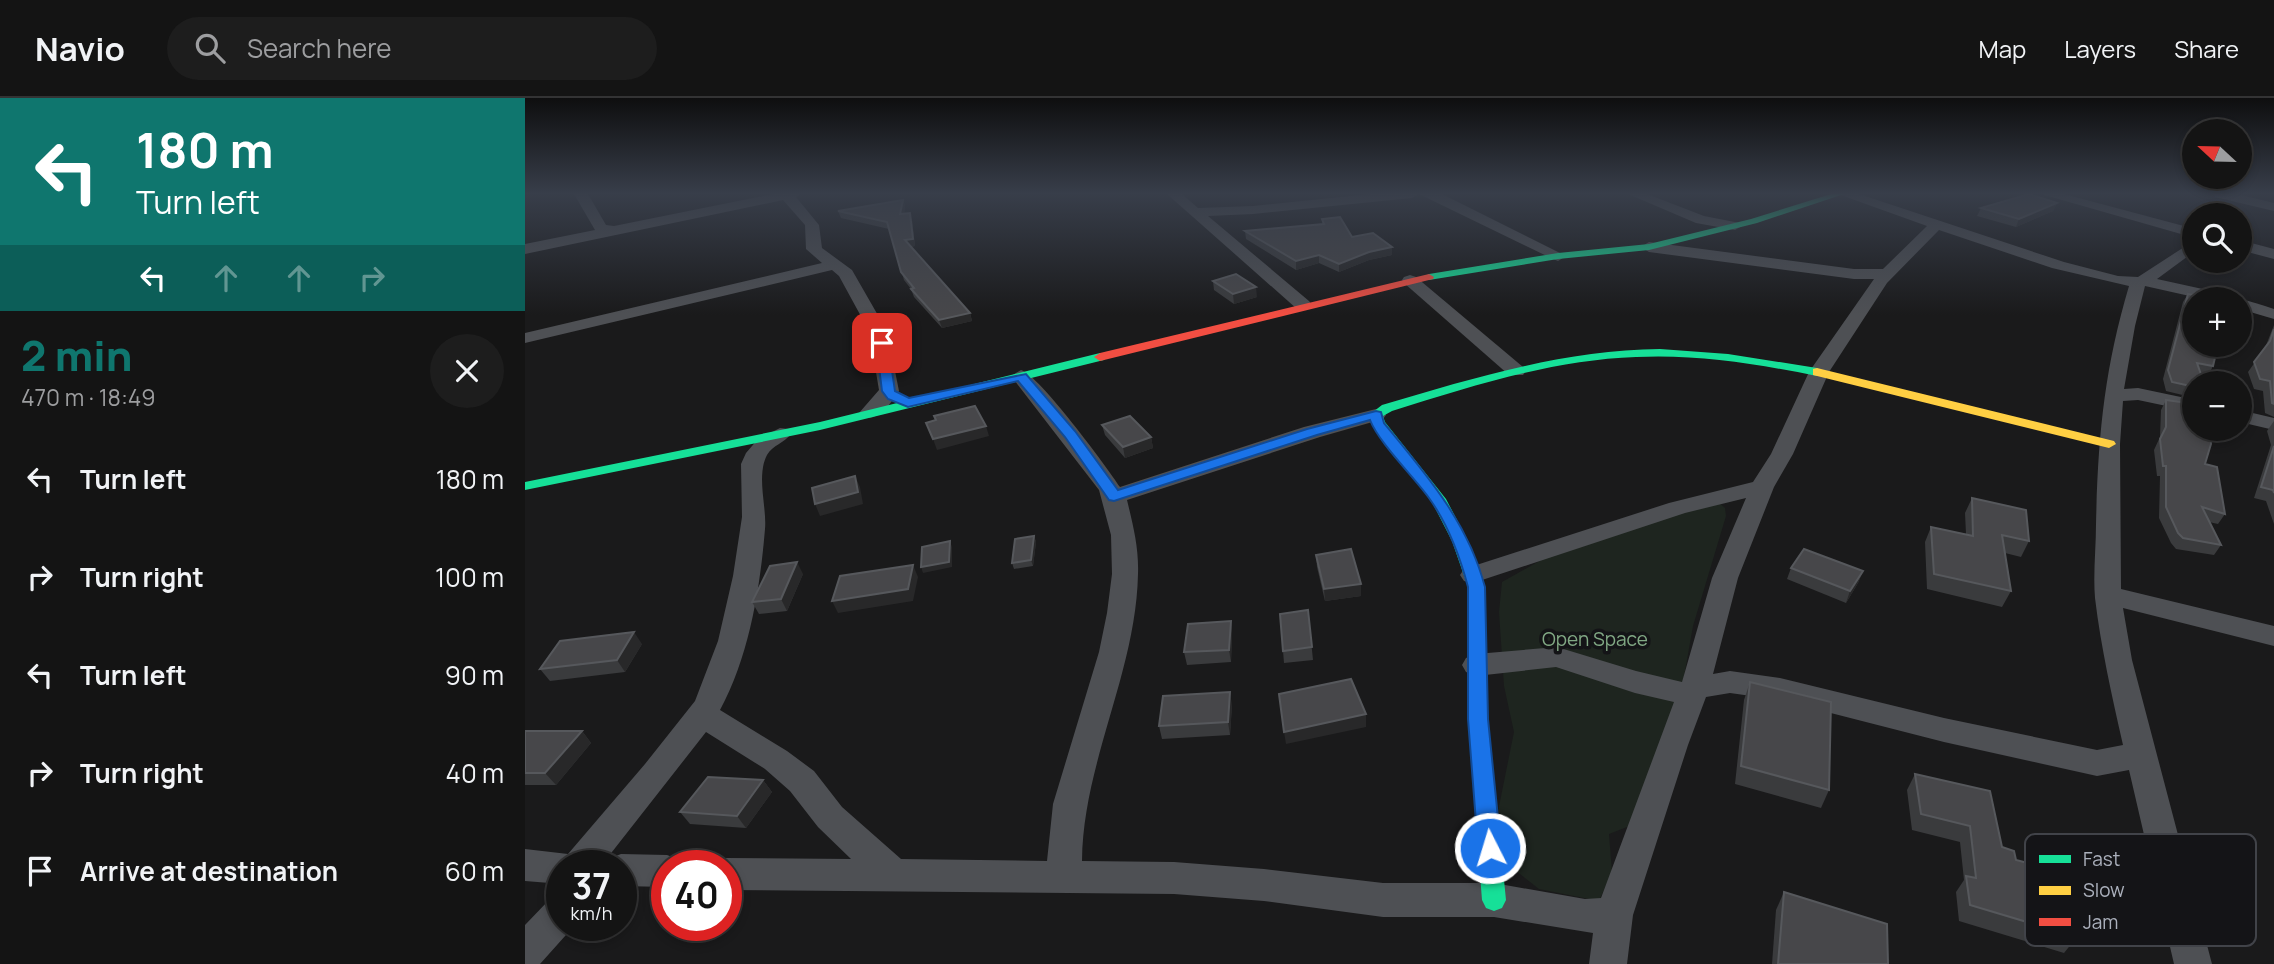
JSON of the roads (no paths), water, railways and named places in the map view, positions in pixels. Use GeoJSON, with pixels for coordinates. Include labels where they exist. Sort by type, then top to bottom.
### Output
{"type":"FeatureCollection","features":[{"type":"Feature","properties":{"kind":"street"},"geometry":{"type":"LineString","coordinates":[[525,249],[599,234]]}},
{"type":"Feature","properties":{"kind":"street"},"geometry":{"type":"LineString","coordinates":[[815,234],[814,249],[846,273],[878,331],[889,391],[892,396],[908,403]]}},
{"type":"Feature","properties":{"kind":"street"},"geometry":{"type":"LineString","coordinates":[[1218,234],[1303,305]]}},
{"type":"Feature","properties":{"kind":"street"},"geometry":{"type":"LineString","coordinates":[[1511,234],[1558,256]]}},
{"type":"Feature","properties":{"kind":"street"},"geometry":{"type":"LineString","coordinates":[[525,486],[780,434],[1410,280],[1558,256],[1649,247],[1701,234]]}},
{"type":"Feature","properties":{"kind":"street"},"geometry":{"type":"LineString","coordinates":[[1608,964],[1614,915],[1693,692],[1725,578],[1762,487],[1782,454],[1819,372],[1887,274],[1927,234]]}},
{"type":"Feature","properties":{"kind":"street"},"geometry":{"type":"LineString","coordinates":[[1969,234],[2106,279],[2141,282],[2182,290]]}},
{"type":"Feature","properties":{"kind":"street"},"geometry":{"type":"LineString","coordinates":[[1649,247],[1865,275],[1887,274]]}},
{"type":"Feature","properties":{"kind":"street"},"geometry":{"type":"LineString","coordinates":[[2252,248],[2274,254]]}},
{"type":"Feature","properties":{"kind":"street"},"geometry":{"type":"LineString","coordinates":[[2160,834],[2118,660],[2108,595],[2109,443],[2113,396],[2126,326],[2141,282],[2182,250]]}},
{"type":"Feature","properties":{"kind":"street"},"geometry":{"type":"LineString","coordinates":[[525,338],[837,264]]}},
{"type":"Feature","properties":{"kind":"street"},"geometry":{"type":"LineString","coordinates":[[1410,280],[1516,371]]}},
{"type":"Feature","properties":{"kind":"street"},"geometry":{"type":"LineString","coordinates":[[2252,308],[2274,314]]}},
{"type":"Feature","properties":{"kind":"street"},"geometry":{"type":"LineString","coordinates":[[1114,496],[1312,432],[1376,415],[1387,408],[1516,371],[1600,356],[1690,352],[1764,360],[2062,435],[2109,443]]}},
{"type":"Feature","properties":{"kind":"street"},"geometry":{"type":"LineString","coordinates":[[1021,376],[1070,434],[1114,496],[1126,551],[1109,673],[1070,802],[1064,839],[1064,877]]}},
{"type":"Feature","properties":{"kind":"street"},"geometry":{"type":"LineString","coordinates":[[869,413],[889,391]]}},
{"type":"Feature","properties":{"kind":"street"},"geometry":{"type":"LineString","coordinates":[[2113,396],[2138,394],[2182,403]]}},
{"type":"Feature","properties":{"kind":"street"},"geometry":{"type":"LineString","coordinates":[[1376,415],[1377,423],[1438,499],[1460,541],[1476,587],[1478,719],[1494,900]]}},
{"type":"Feature","properties":{"kind":"street"},"geometry":{"type":"LineString","coordinates":[[2252,419],[2274,424]]}},
{"type":"Feature","properties":{"kind":"street"},"geometry":{"type":"LineString","coordinates":[[593,850],[664,765],[708,705],[730,648],[746,570],[754,523],[750,464],[765,442],[780,434]]}},
{"type":"Feature","properties":{"kind":"street"},"geometry":{"type":"LineString","coordinates":[[726,445],[750,464]]}},
{"type":"Feature","properties":{"kind":"street"},"geometry":{"type":"LineString","coordinates":[[1473,575],[1677,508],[1762,487]]}},
{"type":"Feature","properties":{"kind":"street"},"geometry":{"type":"LineString","coordinates":[[2108,595],[2274,636]]}},
{"type":"Feature","properties":{"kind":"street"},"geometry":{"type":"LineString","coordinates":[[1476,665],[1557,657],[1635,682],[1693,692],[1730,682],[1780,689],[1944,730],[2097,763],[2140,755]]}},
{"type":"Feature","properties":{"kind":"street"},"geometry":{"type":"LineString","coordinates":[[702,713],[729,733],[776,760],[802,781],[830,817],[895,877]]}},
{"type":"Feature","properties":{"kind":"street"},"geometry":{"type":"LineString","coordinates":[[525,865],[546,867]]}},
{"type":"Feature","properties":{"kind":"street"},"geometry":{"type":"LineString","coordinates":[[742,874],[1174,878],[1265,885],[1383,900],[1494,900],[1585,916],[1614,915]]}},
{"type":"Feature","properties":{"kind":"street"},"geometry":{"type":"LineString","coordinates":[[525,952],[546,929]]}},
{"type":"Feature","properties":{"kind":"street"},"geometry":{"type":"LineString","coordinates":[[2188,946],[2193,964]]}},
{"type":"Feature","properties":{"kind":"park label","name":"Open Space"},"geometry":{"type":"Point","coordinates":[1595,639]}}]}
